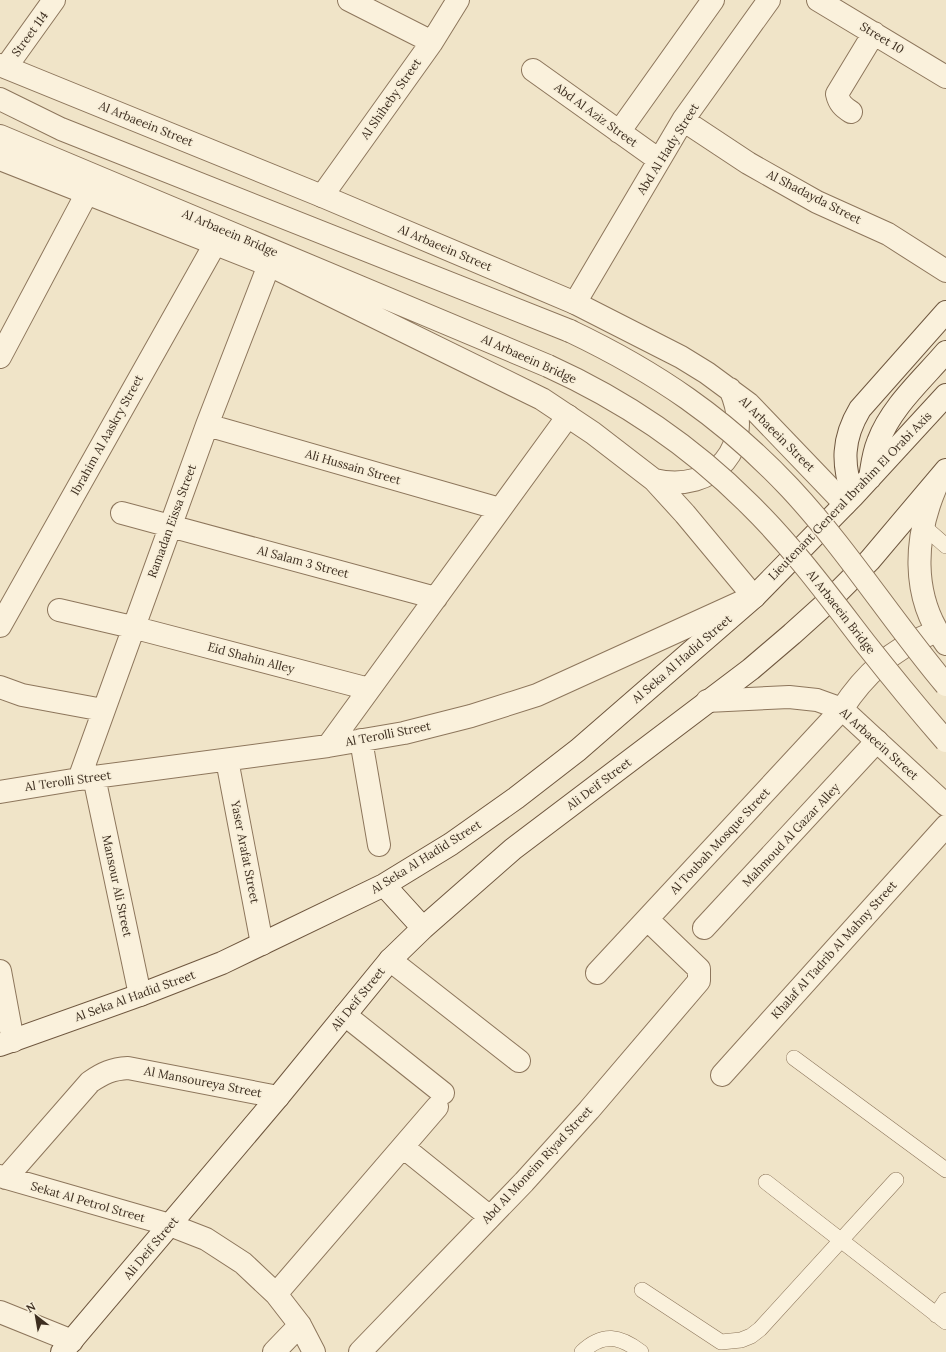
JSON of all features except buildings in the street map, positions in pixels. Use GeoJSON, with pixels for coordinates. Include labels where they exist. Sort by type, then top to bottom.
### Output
{"type":"FeatureCollection","features":[{"type":"Feature","properties":{"kind":"street","name":"Street 114"},"geometry":{"type":"LineString","coordinates":[[3,66],[54,0]]}},
{"type":"Feature","properties":{"kind":"street"},"geometry":{"type":"LineString","coordinates":[[349,0],[432,42]]}},
{"type":"Feature","properties":{"kind":"street","name":"Al Shiheby Street"},"geometry":{"type":"LineString","coordinates":[[322,196],[432,42],[458,0]]}},
{"type":"Feature","properties":{"kind":"street"},"geometry":{"type":"LineString","coordinates":[[619,132],[713,0]]}},
{"type":"Feature","properties":{"kind":"street","name":"Abd Al Hady Street"},"geometry":{"type":"LineString","coordinates":[[576,303],[683,120],[769,0]]}},
{"type":"Feature","properties":{"kind":"street","name":"Street 10"},"geometry":{"type":"LineString","coordinates":[[818,0],[946,77]]}},
{"type":"Feature","properties":{"kind":"street"},"geometry":{"type":"LineString","coordinates":[[851,112],[844,108],[839,102],[837,94],[874,33]]}},
{"type":"Feature","properties":{"kind":"street","name":"Al Arbaeein Street"},"geometry":{"type":"LineString","coordinates":[[3,66],[322,196],[576,303],[681,358],[730,389],[749,404],[849,500]]}},
{"type":"Feature","properties":{"kind":"street","name":"Abd Al Aziz Street"},"geometry":{"type":"LineString","coordinates":[[532,70],[659,160]]}},
{"type":"Feature","properties":{"kind":"street"},"geometry":{"type":"LineString","coordinates":[[0,99],[61,129],[570,331],[626,359],[680,392],[705,410],[758,456],[816,518],[946,685]]}},
{"type":"Feature","properties":{"kind":"street","name":"Al Shadayda Street"},"geometry":{"type":"LineString","coordinates":[[683,120],[748,163],[817,202],[888,234],[946,272]]}},
{"type":"Feature","properties":{"kind":"street","name":"Al Arbaeein Bridge"},"geometry":{"type":"LineString","coordinates":[[0,136],[548,366],[592,387],[640,416],[694,454],[749,503],[798,557],[888,672],[946,741]]}},
{"type":"Feature","properties":{"kind":"street"},"geometry":{"type":"LineString","coordinates":[[0,159],[269,265],[542,399],[594,433],[654,480],[685,514],[754,597]]}},
{"type":"Feature","properties":{"kind":"street"},"geometry":{"type":"LineString","coordinates":[[0,357],[87,193]]}},
{"type":"Feature","properties":{"kind":"street","name":"Ibrahim Al Aaskry Street"},"geometry":{"type":"LineString","coordinates":[[0,626],[215,244]]}},
{"type":"Feature","properties":{"kind":"street","name":"Ramadan Eissa Street"},"geometry":{"type":"LineString","coordinates":[[86,778],[103,710],[132,627],[171,526],[207,425],[269,265]]}},
{"type":"Feature","properties":{"kind":"street"},"geometry":{"type":"LineString","coordinates":[[849,500],[845,460],[846,446],[854,420],[860,409],[946,312]]}},
{"type":"Feature","properties":{"kind":"street"},"geometry":{"type":"LineString","coordinates":[[870,478],[878,442],[886,426],[899,406],[946,352]]}},
{"type":"Feature","properties":{"kind":"street"},"geometry":{"type":"LineString","coordinates":[[654,480],[669,484],[699,480],[713,472],[724,461],[732,448],[738,426],[736,403],[730,389]]}},
{"type":"Feature","properties":{"kind":"street","name":"Lieutenant General Ibrahim El Orabi Axis"},"geometry":{"type":"LineString","coordinates":[[754,597],[870,478],[946,395]]}},
{"type":"Feature","properties":{"kind":"street"},"geometry":{"type":"LineString","coordinates":[[328,746],[568,416]]}},
{"type":"Feature","properties":{"kind":"street","name":"Ali Hussain Street"},"geometry":{"type":"LineString","coordinates":[[207,425],[500,510]]}},
{"type":"Feature","properties":{"kind":"street"},"geometry":{"type":"LineString","coordinates":[[941,638],[923,594],[919,550],[922,525],[929,501],[943,474]]}},
{"type":"Feature","properties":{"kind":"street"},"geometry":{"type":"LineString","coordinates":[[707,700],[751,669],[832,598],[875,554],[943,474]]}},
{"type":"Feature","properties":{"kind":"street","name":"Al Salam 3 Street"},"geometry":{"type":"LineString","coordinates":[[122,513],[436,598]]}},
{"type":"Feature","properties":{"kind":"street","name":"Al Terolli Street"},"geometry":{"type":"LineString","coordinates":[[0,792],[86,778],[328,746],[404,733],[471,716],[537,694],[754,597]]}},
{"type":"Feature","properties":{"kind":"street","name":"Al Seka Al Hadid Street"},"geometry":{"type":"LineString","coordinates":[[7,1043],[195,974],[384,886],[451,844],[516,798],[578,750],[754,597]]}},
{"type":"Feature","properties":{"kind":"street","name":"Eid Shahin Alley"},"geometry":{"type":"LineString","coordinates":[[59,610],[132,627],[369,689]]}},
{"type":"Feature","properties":{"kind":"street","name":"Al Toubah Mosque Street"},"geometry":{"type":"LineString","coordinates":[[597,973],[842,709],[858,686],[882,661],[899,649],[941,638]]}},
{"type":"Feature","properties":{"kind":"street"},"geometry":{"type":"LineString","coordinates":[[0,687],[22,695],[103,710]]}},
{"type":"Feature","properties":{"kind":"street","name":"Al Arbaeein Street"},"geometry":{"type":"LineString","coordinates":[[707,700],[789,697],[817,700],[842,709],[946,805]]}},
{"type":"Feature","properties":{"kind":"street","name":"Ali Deif Street"},"geometry":{"type":"LineString","coordinates":[[67,1346],[278,1097],[390,960],[423,928],[513,850],[707,700]]}},
{"type":"Feature","properties":{"kind":"street"},"geometry":{"type":"LineString","coordinates":[[361,740],[378,844]]}},
{"type":"Feature","properties":{"kind":"street","name":"Mahmoud Al Gazar Alley"},"geometry":{"type":"LineString","coordinates":[[704,928],[877,741]]}},
{"type":"Feature","properties":{"kind":"street","name":"Yaser Arafat Street"},"geometry":{"type":"LineString","coordinates":[[227,760],[262,944]]}},
{"type":"Feature","properties":{"kind":"street","name":"Mansour Ali Street"},"geometry":{"type":"LineString","coordinates":[[86,778],[140,995]]}},
{"type":"Feature","properties":{"kind":"street","name":"Khalaf Al Tadrib Al Mahny Street"},"geometry":{"type":"LineString","coordinates":[[722,1075],[946,826]]}},
{"type":"Feature","properties":{"kind":"street"},"geometry":{"type":"LineString","coordinates":[[384,886],[423,928]]}},
{"type":"Feature","properties":{"kind":"street","name":"Abd Al Moneim Riyad Street"},"geometry":{"type":"LineString","coordinates":[[360,1352],[490,1217],[588,1110],[699,981],[699,969],[647,919]]}},
{"type":"Feature","properties":{"kind":"street"},"geometry":{"type":"LineString","coordinates":[[390,960],[519,1061]]}},
{"type":"Feature","properties":{"kind":"street"},"geometry":{"type":"LineString","coordinates":[[0,971],[7,1043]]}},
{"type":"Feature","properties":{"kind":"street"},"geometry":{"type":"LineString","coordinates":[[276,1294],[402,1147],[440,1100],[345,1015]]}},
{"type":"Feature","properties":{"kind":"street","name":"Al Mansoureya Street"},"geometry":{"type":"LineString","coordinates":[[3,1177],[90,1082],[101,1074],[114,1069],[128,1068],[278,1097]]}},
{"type":"Feature","properties":{"kind":"street"},"geometry":{"type":"LineString","coordinates":[[402,1147],[490,1217]]}},
{"type":"Feature","properties":{"kind":"street","name":"Sekat Al Petrol Street"},"geometry":{"type":"LineString","coordinates":[[3,1177],[170,1226],[206,1239],[225,1250],[260,1278],[276,1294],[300,1324],[314,1352]]}},
{"type":"Feature","properties":{"kind":"street"},"geometry":{"type":"LineString","coordinates":[[0,1312],[67,1346]]}},
{"type":"Feature","properties":{"kind":"street"},"geometry":{"type":"LineString","coordinates":[[274,1352],[300,1324]]}},
{"type":"Feature","properties":{"kind":"lane"},"geometry":{"type":"LineString","coordinates":[[922,525],[946,546]]}},
{"type":"Feature","properties":{"kind":"lane"},"geometry":{"type":"LineString","coordinates":[[794,1058],[946,1170]]}},
{"type":"Feature","properties":{"kind":"lane"},"geometry":{"type":"LineString","coordinates":[[642,1290],[721,1342],[741,1340],[751,1336],[760,1329],[896,1180]]}},
{"type":"Feature","properties":{"kind":"lane"},"geometry":{"type":"LineString","coordinates":[[766,1182],[941,1319],[946,1300]]}},
{"type":"Feature","properties":{"kind":"lane"},"geometry":{"type":"LineString","coordinates":[[582,1352],[597,1341],[615,1338],[624,1340],[641,1352]]}}]}
